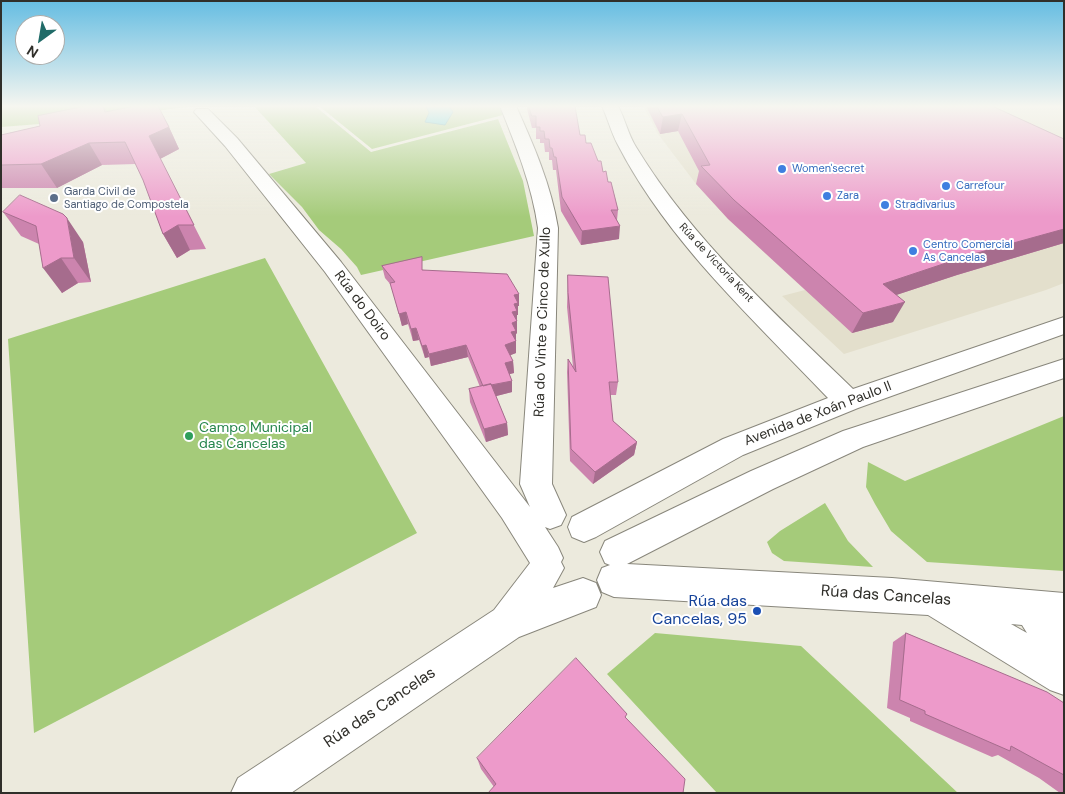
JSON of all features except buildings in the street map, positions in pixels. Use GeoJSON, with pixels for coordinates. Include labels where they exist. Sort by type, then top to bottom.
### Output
{"type":"FeatureCollection","features":[{"type":"Feature","properties":{"kind":"street","name":"Rúa do Doiro"},"geometry":{"type":"LineString","coordinates":[[232,143],[333,267],[512,508],[546,563],[552,579],[571,593],[608,571]]}},
{"type":"Feature","properties":{"kind":"street","name":"Rúa do Vinte e Cinco de Xullo"},"geometry":{"type":"LineString","coordinates":[[524,143],[544,203],[548,228],[536,484],[569,524]]}},
{"type":"Feature","properties":{"kind":"street","name":"Rúa de Victoria Kent"},"geometry":{"type":"LineString","coordinates":[[625,143],[681,226],[848,400]]}},
{"type":"Feature","properties":{"kind":"street","name":"Avenida de Xoán Paulo II"},"geometry":{"type":"LineString","coordinates":[[546,563],[548,547],[554,538],[563,532],[569,524],[733,448],[848,400],[1064,325]]}},
{"type":"Feature","properties":{"kind":"street"},"geometry":{"type":"LineString","coordinates":[[512,508],[543,512],[569,524],[604,535],[608,571],[762,480],[852,439],[1064,368]]}},
{"type":"Feature","properties":{"kind":"street"},"geometry":{"type":"LineString","coordinates":[[512,508],[536,484]]}},
{"type":"Feature","properties":{"kind":"street","name":"Rúa das Cancelas"},"geometry":{"type":"LineString","coordinates":[[507,624],[546,563]]}},
{"type":"Feature","properties":{"kind":"street","name":"Rúa das Cancelas"},"geometry":{"type":"LineString","coordinates":[[253,793],[507,624],[608,571],[708,584],[933,598],[1049,610]]}},
{"type":"Feature","properties":{"kind":"street"},"geometry":{"type":"LineString","coordinates":[[933,598],[1064,676]]}},
{"type":"Feature","properties":{"kind":"street"},"geometry":{"type":"LineString","coordinates":[[1049,610],[1064,664]]}},
{"type":"Feature","properties":{"kind":"shaded area","name":"Centro Comercial As Cancelas"},"geometry":{"type":"Polygon","coordinates":[[[665,143],[1064,143],[1064,283],[844,354],[782,296],[805,290],[728,219],[696,184],[665,143]]]}},
{"type":"Feature","properties":{"kind":"green space"},"geometry":{"type":"Polygon","coordinates":[[[288,143],[360,143],[371,152],[405,143],[508,143],[523,181],[534,236],[361,275],[357,267],[341,249],[319,230],[302,207],[269,174],[306,163],[288,143]]]}},
{"type":"Feature","properties":{"kind":"green space"},"geometry":{"type":"Polygon","coordinates":[[[365,143],[395,143],[372,149],[365,143]]]}},
{"type":"Feature","properties":{"kind":"green space","name":"Campo Municipal das Cancelas"},"geometry":{"type":"Polygon","coordinates":[[[265,258],[417,533],[34,733],[8,339],[265,258]]]}},
{"type":"Feature","properties":{"kind":"green space"},"geometry":{"type":"Polygon","coordinates":[[[1064,416],[1064,571],[927,562],[891,531],[866,487],[868,462],[905,481],[1064,416]]]}},
{"type":"Feature","properties":{"kind":"green space"},"geometry":{"type":"Polygon","coordinates":[[[825,503],[848,541],[873,567],[784,561],[772,553],[767,542],[780,531],[825,503]]]}},
{"type":"Feature","properties":{"kind":"green space"},"geometry":{"type":"Polygon","coordinates":[[[655,633],[801,646],[958,793],[717,793],[607,674],[655,633]]]}},
{"type":"Feature","properties":{"kind":"place","name":"Women'secret"},"geometry":{"type":"Point","coordinates":[782,169]}},
{"type":"Feature","properties":{"kind":"place","name":"Carrefour"},"geometry":{"type":"Point","coordinates":[946,186]}},
{"type":"Feature","properties":{"kind":"place","name":"Zara"},"geometry":{"type":"Point","coordinates":[827,196]}},
{"type":"Feature","properties":{"kind":"place","name":"Garda Civil de Santiago de Compostela"},"geometry":{"type":"Point","coordinates":[54,198]}},
{"type":"Feature","properties":{"kind":"place","name":"Stradivarius"},"geometry":{"type":"Point","coordinates":[885,205]}},
{"type":"Feature","properties":{"kind":"place","name":"Centro Comercial As Cancelas"},"geometry":{"type":"Point","coordinates":[913,251]}},
{"type":"Feature","properties":{"kind":"place","name":"Campo Municipal das Cancelas"},"geometry":{"type":"Point","coordinates":[189,436]}},
{"type":"Feature","properties":{"kind":"place","name":"Rúa das Cancelas, 95"},"geometry":{"type":"Point","coordinates":[757,611]}}]}
